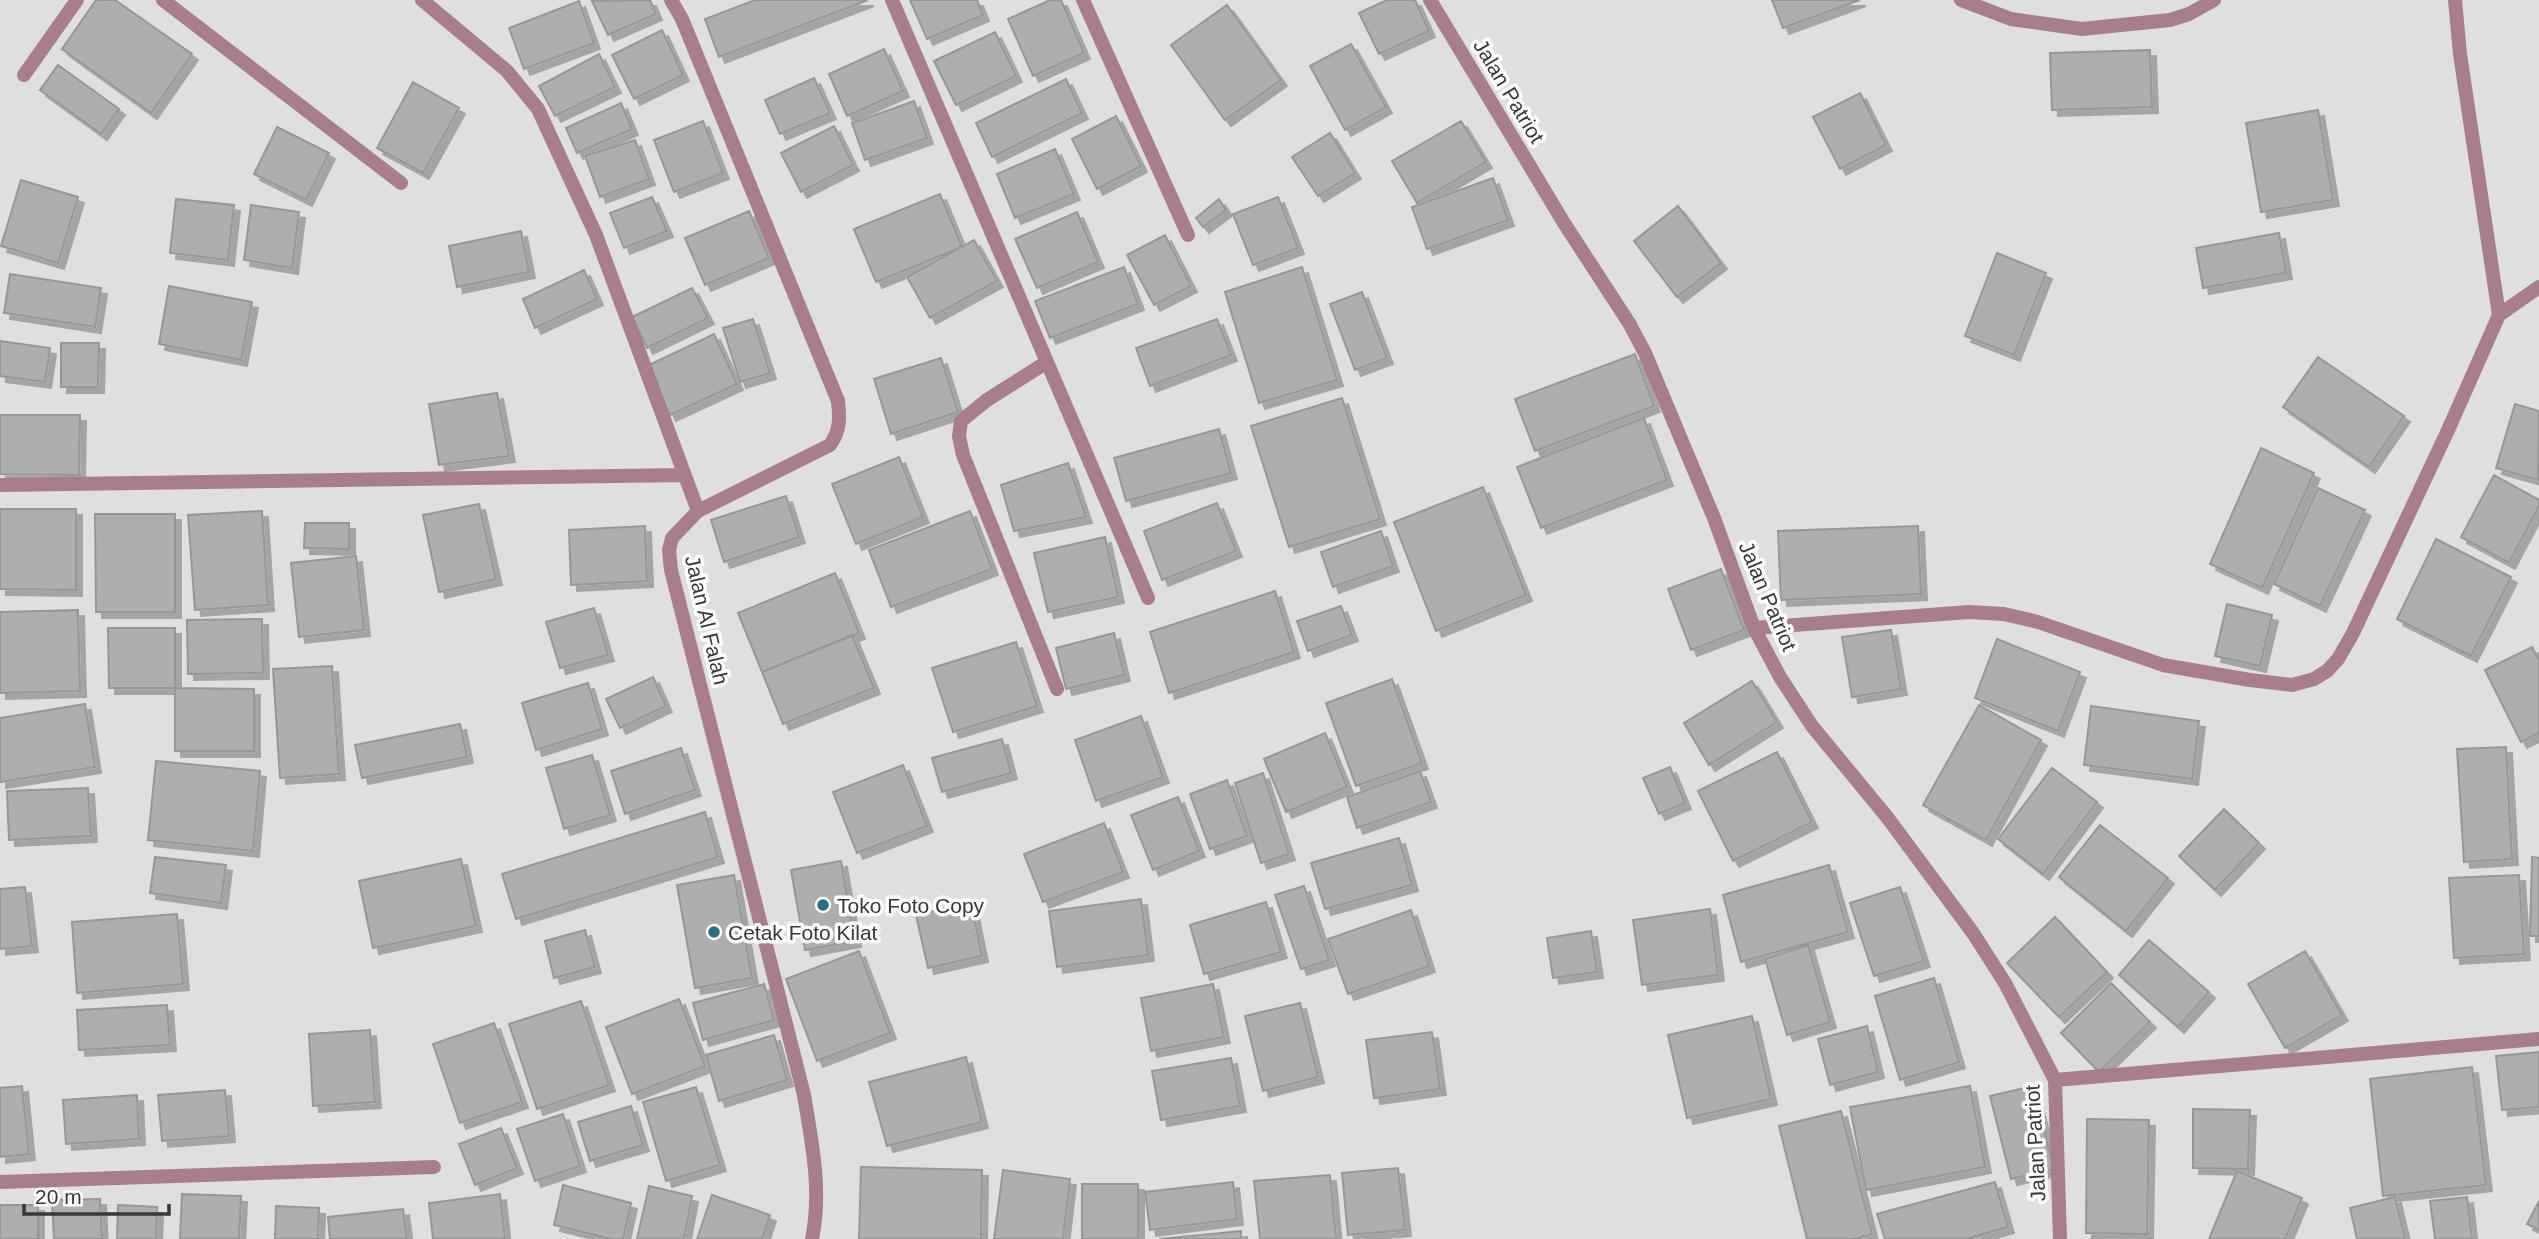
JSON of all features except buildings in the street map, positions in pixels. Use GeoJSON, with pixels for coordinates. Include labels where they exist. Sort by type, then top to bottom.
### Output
{"type":"FeatureCollection","features":[{"type":"Feature","properties":{"kind":"street"},"geometry":{"type":"LineString","coordinates":[[24,75],[77,0]]}},
{"type":"Feature","properties":{"kind":"street"},"geometry":{"type":"LineString","coordinates":[[163,0],[401,183]]}},
{"type":"Feature","properties":{"kind":"street"},"geometry":{"type":"LineString","coordinates":[[422,0],[507,71],[538,109],[596,234],[698,511]]}},
{"type":"Feature","properties":{"kind":"street","name":"Jalan Al Falah"},"geometry":{"type":"LineString","coordinates":[[671,0],[682,19],[838,401],[840,419],[837,435],[830,445],[698,511],[672,538],[669,550],[671,570],[804,1095],[817,1174],[817,1213],[812,1239]]}},
{"type":"Feature","properties":{"kind":"street"},"geometry":{"type":"LineString","coordinates":[[892,0],[1148,598]]}},
{"type":"Feature","properties":{"kind":"street"},"geometry":{"type":"LineString","coordinates":[[1083,0],[1188,234]]}},
{"type":"Feature","properties":{"kind":"street","name":"Jalan Patriot"},"geometry":{"type":"LineString","coordinates":[[1430,0],[1645,353],[1714,518],[1754,628],[1795,703],[1887,817],[2006,983],[2055,1080],[2060,1239]]}},
{"type":"Feature","properties":{"kind":"street"},"geometry":{"type":"LineString","coordinates":[[1961,0],[2011,19],[2082,29],[2170,20],[2189,14],[2214,0]]}},
{"type":"Feature","properties":{"kind":"street"},"geometry":{"type":"LineString","coordinates":[[2455,0],[2462,67],[2499,315]]}},
{"type":"Feature","properties":{"kind":"street"},"geometry":{"type":"LineString","coordinates":[[1754,628],[1969,612],[2004,614],[2075,633],[2164,665],[2292,685],[2314,679],[2338,659],[2353,633],[2499,315],[2539,288]]}},
{"type":"Feature","properties":{"kind":"street"},"geometry":{"type":"LineString","coordinates":[[1047,362],[987,400],[961,421],[959,436],[963,455],[1057,690]]}},
{"type":"Feature","properties":{"kind":"street"},"geometry":{"type":"LineString","coordinates":[[0,485],[685,475]]}},
{"type":"Feature","properties":{"kind":"street"},"geometry":{"type":"LineString","coordinates":[[2055,1080],[2539,1039]]}},
{"type":"Feature","properties":{"kind":"street"},"geometry":{"type":"LineString","coordinates":[[0,1182],[434,1167]]}},
{"type":"Feature","properties":{"kind":"place","name":"Toko Foto Copy"},"geometry":{"type":"Point","coordinates":[823,905]}},
{"type":"Feature","properties":{"kind":"place","name":"Cetak Foto Kilat"},"geometry":{"type":"Point","coordinates":[714,932]}}]}
